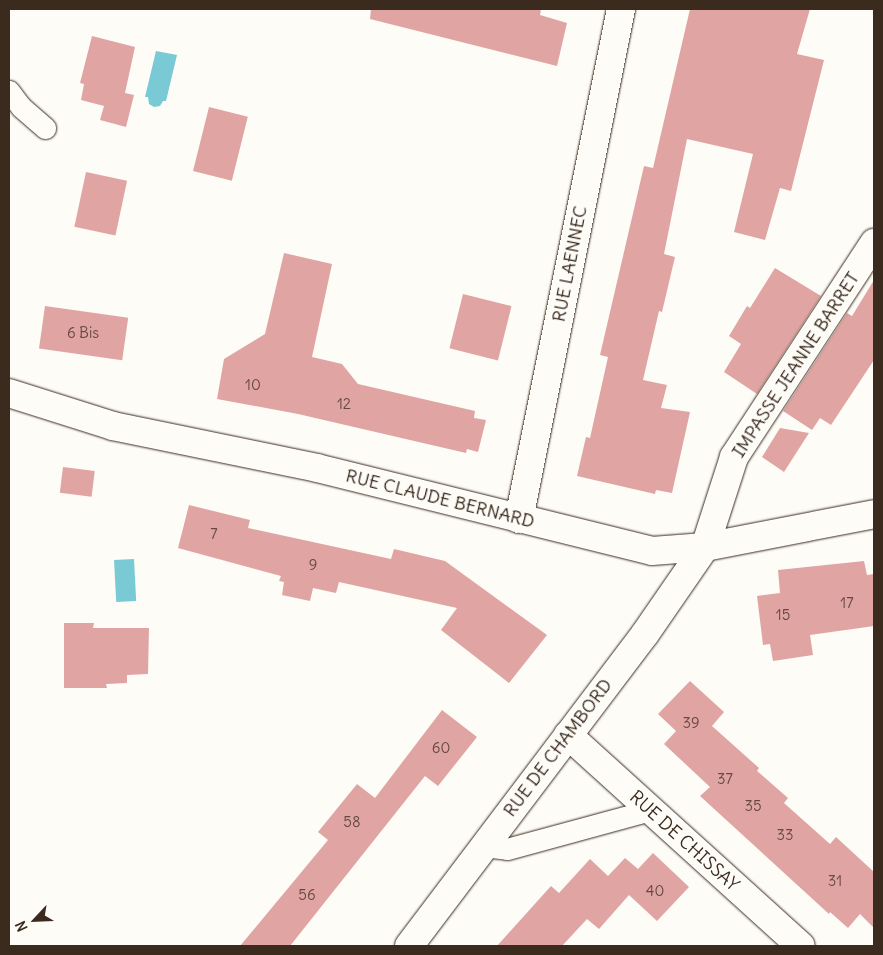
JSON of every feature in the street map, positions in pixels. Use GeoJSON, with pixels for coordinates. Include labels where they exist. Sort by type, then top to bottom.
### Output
{"type":"FeatureCollection","features":[{"type":"Feature","properties":{"kind":"street","name":"RUE LAENNEC"},"geometry":{"type":"LineString","coordinates":[[519,519],[621,9]]}},
{"type":"Feature","properties":{"kind":"street","name":"IMPASSE JEANNE BARRET"},"geometry":{"type":"LineString","coordinates":[[705,547],[734,457],[874,244]]}},
{"type":"Feature","properties":{"kind":"street","name":"RUE CLAUDE BERNARD"},"geometry":{"type":"LineString","coordinates":[[9,393],[113,426],[317,468],[652,551],[705,547],[874,514]]}},
{"type":"Feature","properties":{"kind":"street","name":"RUE DE CHAMBORD"},"geometry":{"type":"LineString","coordinates":[[409,946],[645,634],[705,547]]}},
{"type":"Feature","properties":{"kind":"street","name":"RUE DE CHISSAY"},"geometry":{"type":"LineString","coordinates":[[568,735],[801,946]]}},
{"type":"Feature","properties":{"kind":"lane"},"geometry":{"type":"LineString","coordinates":[[9,92],[21,107],[45,128]]}},
{"type":"Feature","properties":{"kind":"lane"},"geometry":{"type":"LineString","coordinates":[[484,846],[507,849],[650,810]]}},
{"type":"Feature","properties":{"kind":"water"},"geometry":{"type":"Polygon","coordinates":[[[156,51],[177,55],[166,101],[163,101],[160,106],[154,107],[149,104],[148,97],[145,97],[156,51]]]}},
{"type":"Feature","properties":{"kind":"water"},"geometry":{"type":"Polygon","coordinates":[[[134,559],[136,601],[116,602],[114,560],[134,559]]]}},
{"type":"Feature","properties":{"kind":"building"},"geometry":{"type":"Polygon","coordinates":[[[371,9],[541,9],[540,15],[567,23],[557,66],[370,19],[371,9]]]}},
{"type":"Feature","properties":{"kind":"building"},"geometry":{"type":"Polygon","coordinates":[[[690,9],[810,9],[797,54],[824,60],[791,191],[780,188],[765,240],[734,232],[753,154],[687,139],[664,254],[675,257],[662,312],[659,311],[643,380],[667,385],[661,408],[690,412],[672,493],[656,490],[655,494],[577,476],[586,437],[590,438],[608,357],[600,355],[644,166],[653,168],[690,9]]]}},
{"type":"Feature","properties":{"kind":"building"},"geometry":{"type":"Polygon","coordinates":[[[92,36],[135,47],[125,93],[134,95],[126,127],[100,120],[104,106],[81,100],[84,84],[80,83],[92,36]]]}},
{"type":"Feature","properties":{"kind":"building"},"geometry":{"type":"Polygon","coordinates":[[[209,107],[248,117],[232,181],[193,171],[209,107]]]}},
{"type":"Feature","properties":{"kind":"building"},"geometry":{"type":"Polygon","coordinates":[[[86,172],[127,181],[115,236],[74,227],[86,172]]]}},
{"type":"Feature","properties":{"kind":"building"},"geometry":{"type":"Polygon","coordinates":[[[284,253],[332,264],[312,357],[342,364],[358,384],[475,411],[474,418],[486,420],[478,452],[467,449],[466,453],[298,414],[217,399],[224,359],[265,334],[284,253]]]}},
{"type":"Feature","properties":{"kind":"building"},"geometry":{"type":"Polygon","coordinates":[[[775,268],[821,296],[757,394],[724,372],[741,344],[729,336],[747,306],[750,308],[775,268]]]}},
{"type":"Feature","properties":{"kind":"building"},"geometry":{"type":"Polygon","coordinates":[[[874,280],[874,360],[831,425],[820,418],[812,430],[783,411],[847,313],[852,316],[874,280]]]}},
{"type":"Feature","properties":{"kind":"building"},"geometry":{"type":"Polygon","coordinates":[[[463,294],[512,306],[498,360],[449,348],[463,294]]]}},
{"type":"Feature","properties":{"kind":"building"},"geometry":{"type":"Polygon","coordinates":[[[45,306],[128,318],[122,360],[39,349],[45,306]]]}},
{"type":"Feature","properties":{"kind":"building"},"geometry":{"type":"Polygon","coordinates":[[[780,428],[809,433],[784,472],[762,457],[780,428]]]}},
{"type":"Feature","properties":{"kind":"building"},"geometry":{"type":"Polygon","coordinates":[[[63,467],[95,471],[92,497],[60,493],[63,467]]]}},
{"type":"Feature","properties":{"kind":"building"},"geometry":{"type":"Polygon","coordinates":[[[189,505],[250,520],[248,528],[391,559],[394,549],[445,561],[547,635],[509,683],[441,630],[457,608],[339,582],[336,593],[313,588],[310,601],[282,595],[284,582],[279,581],[281,576],[178,548],[189,505]]]}},
{"type":"Feature","properties":{"kind":"building"},"geometry":{"type":"Polygon","coordinates":[[[864,561],[867,575],[874,574],[874,626],[810,635],[813,655],[773,661],[770,644],[763,645],[757,596],[780,593],[778,570],[864,561]]]}},
{"type":"Feature","properties":{"kind":"building"},"geometry":{"type":"Polygon","coordinates":[[[64,623],[94,623],[93,628],[149,628],[148,674],[127,675],[127,683],[106,684],[107,688],[64,688],[64,623]]]}},
{"type":"Feature","properties":{"kind":"building"},"geometry":{"type":"Polygon","coordinates":[[[690,681],[724,712],[712,726],[759,768],[757,771],[788,798],[784,803],[830,844],[836,837],[874,872],[874,928],[860,914],[848,928],[830,912],[829,914],[700,796],[710,787],[664,744],[676,731],[658,714],[690,681]]]}},
{"type":"Feature","properties":{"kind":"building"},"geometry":{"type":"Polygon","coordinates":[[[442,710],[477,737],[438,786],[425,776],[290,946],[240,946],[328,840],[318,832],[357,784],[375,798],[442,710]]]}},
{"type":"Feature","properties":{"kind":"building"},"geometry":{"type":"Polygon","coordinates":[[[653,853],[689,887],[657,921],[629,895],[599,929],[587,919],[562,946],[497,946],[551,886],[559,893],[590,859],[608,876],[625,858],[638,869],[653,853]]]}}]}
